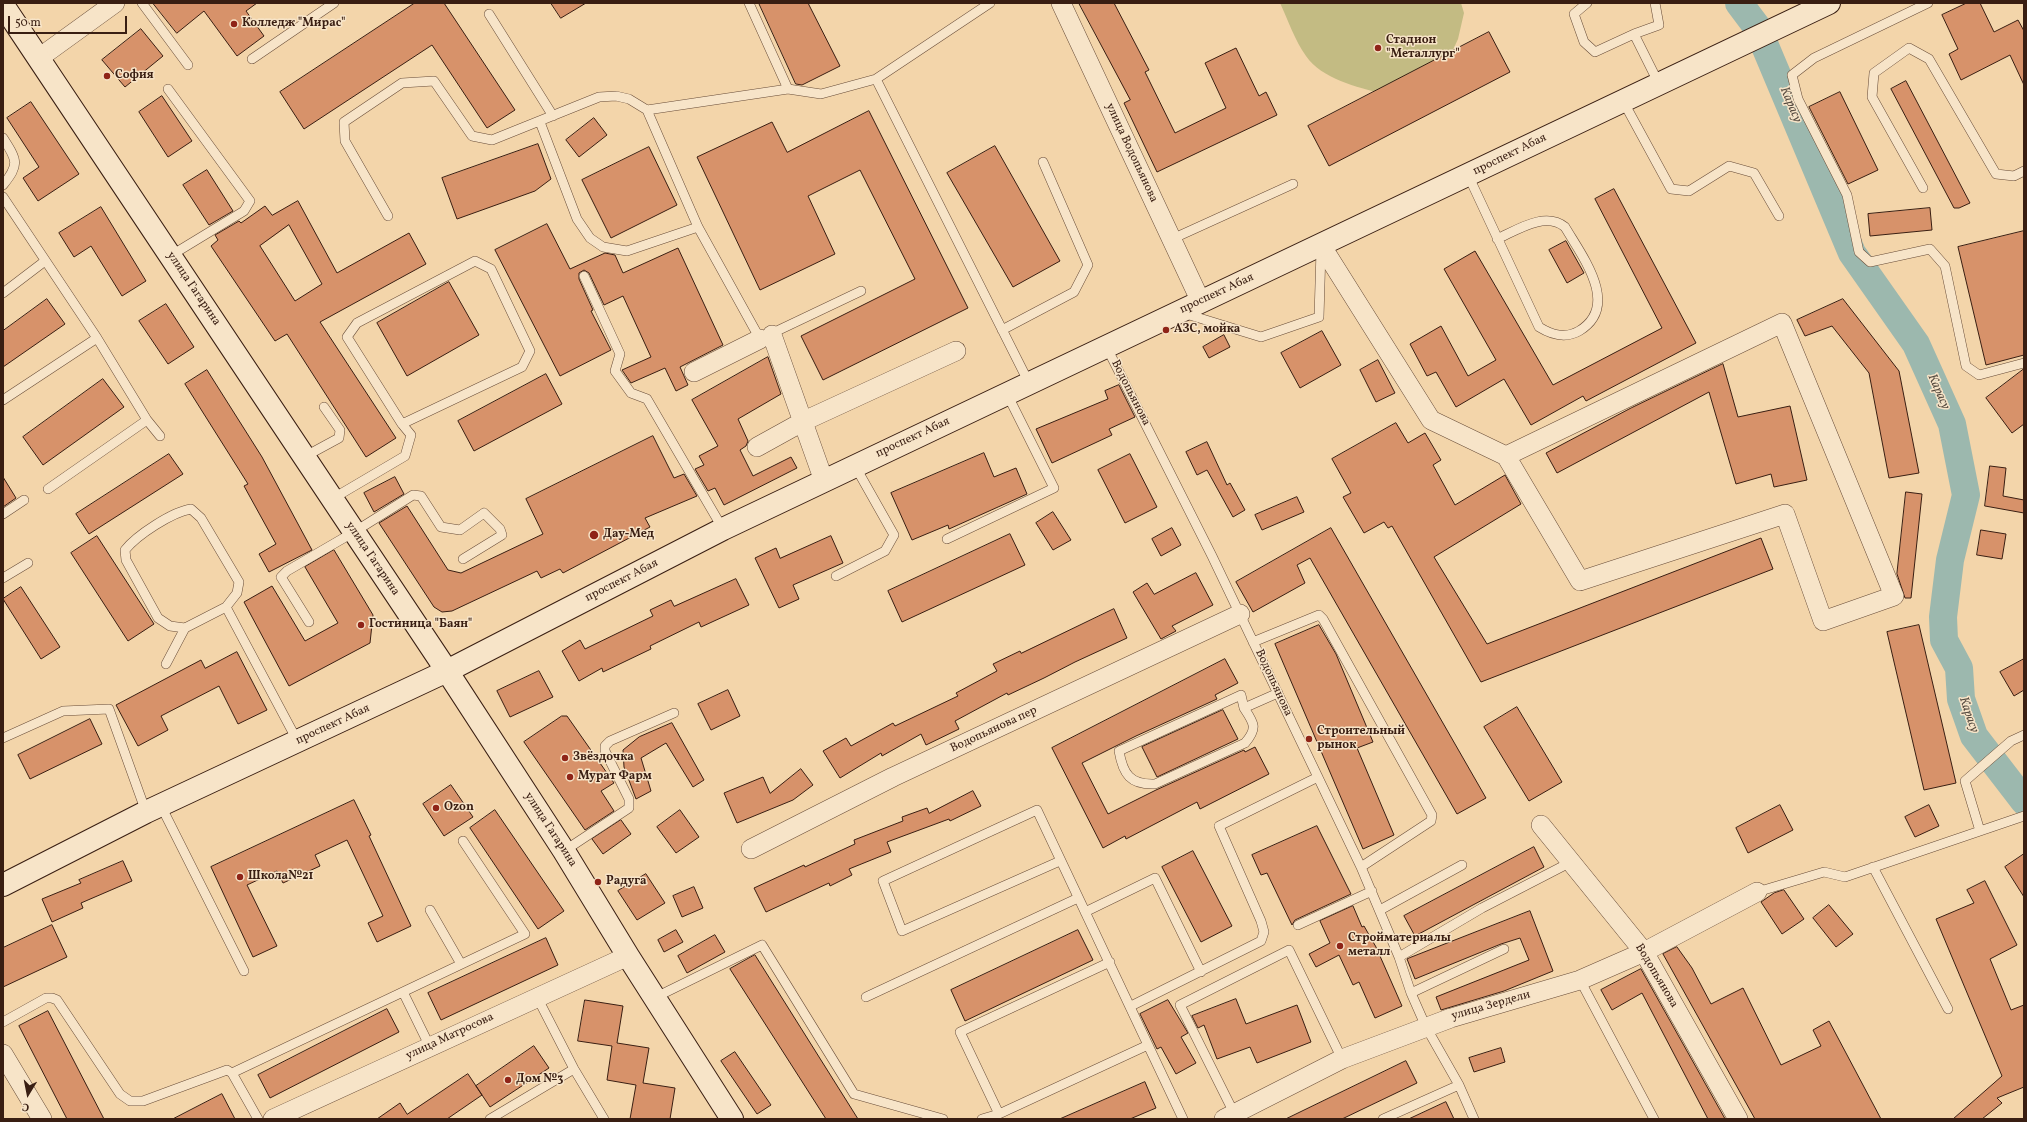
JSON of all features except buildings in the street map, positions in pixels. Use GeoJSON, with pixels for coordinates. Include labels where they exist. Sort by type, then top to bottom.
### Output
{"type":"FeatureCollection","features":[{"type":"Feature","properties":{"kind":"main road","name":"проспект Абая"},"geometry":{"type":"LineString","coordinates":[[3,885],[154,809],[447,671],[723,529],[1623,102],[1807,8],[1830,3]]}},
{"type":"Feature","properties":{"kind":"main road","name":"улица Гагарина"},"geometry":{"type":"LineString","coordinates":[[5,11],[39,58],[447,671],[564,852],[654,998],[732,1119]]}},
{"type":"Feature","properties":{"kind":"street"},"geometry":{"type":"LineString","coordinates":[[39,58],[115,3]]}},
{"type":"Feature","properties":{"kind":"street","name":"улица Водопьянова"},"geometry":{"type":"LineString","coordinates":[[1061,3],[1201,302]]}},
{"type":"Feature","properties":{"kind":"street"},"geometry":{"type":"LineString","coordinates":[[1321,245],[1431,420],[1506,456],[1580,581],[1785,514],[1823,621],[1894,596],[1782,323],[1506,456]]}},
{"type":"Feature","properties":{"kind":"street"},"geometry":{"type":"LineString","coordinates":[[694,372],[766,337],[804,421],[824,481]]}},
{"type":"Feature","properties":{"kind":"street"},"geometry":{"type":"LineString","coordinates":[[757,447],[804,421],[956,351]]}},
{"type":"Feature","properties":{"kind":"street","name":"Водопьянова пер"},"geometry":{"type":"LineString","coordinates":[[751,849],[893,777],[1240,614]]}},
{"type":"Feature","properties":{"kind":"street","name":"Водопьянова"},"geometry":{"type":"LineString","coordinates":[[1541,825],[1644,952],[1738,1119]]}},
{"type":"Feature","properties":{"kind":"street","name":"улица Зердели"},"geometry":{"type":"LineString","coordinates":[[1229,1116],[1342,1059],[1426,1027],[1580,980],[1644,952],[1757,892]]}},
{"type":"Feature","properties":{"kind":"street","name":"улица Матросова"},"geometry":{"type":"LineString","coordinates":[[286,1116],[430,1047],[628,956]]}},
{"type":"Feature","properties":{"kind":"street"},"geometry":{"type":"LineString","coordinates":[[3,1054],[42,1119]]}},
{"type":"Feature","properties":{"kind":"lane"},"geometry":{"type":"LineString","coordinates":[[142,3],[188,65]]}},
{"type":"Feature","properties":{"kind":"lane"},"geometry":{"type":"LineString","coordinates":[[252,59],[334,3]]}},
{"type":"Feature","properties":{"kind":"lane"},"geometry":{"type":"LineString","coordinates":[[749,3],[788,89]]}},
{"type":"Feature","properties":{"kind":"lane"},"geometry":{"type":"LineString","coordinates":[[647,110],[788,89],[821,94],[876,78],[990,3]]}},
{"type":"Feature","properties":{"kind":"lane"},"geometry":{"type":"LineString","coordinates":[[1587,3],[1574,14],[1584,42],[1595,52],[1634,34],[1659,25],[1655,3]]}},
{"type":"Feature","properties":{"kind":"lane"},"geometry":{"type":"LineString","coordinates":[[1928,3],[1814,58],[1792,75],[1798,99],[1847,195],[1859,252],[1870,262],[1930,249],[1945,266],[1966,366],[1979,375],[2024,363]]}},
{"type":"Feature","properties":{"kind":"lane"},"geometry":{"type":"LineString","coordinates":[[489,14],[553,116]]}},
{"type":"Feature","properties":{"kind":"lane"},"geometry":{"type":"LineString","coordinates":[[1634,34],[1659,84]]}},
{"type":"Feature","properties":{"kind":"lane"},"geometry":{"type":"LineString","coordinates":[[1923,188],[1872,97],[1874,73],[1909,48],[1930,59],[1996,174],[2014,176],[2024,171]]}},
{"type":"Feature","properties":{"kind":"lane"},"geometry":{"type":"LineString","coordinates":[[876,78],[1029,383]]}},
{"type":"Feature","properties":{"kind":"lane"},"geometry":{"type":"LineString","coordinates":[[388,216],[345,141],[344,122],[402,83],[434,81],[472,136],[492,140],[599,98],[629,98],[647,110],[698,227],[766,337],[860,291]]}},
{"type":"Feature","properties":{"kind":"lane"},"geometry":{"type":"LineString","coordinates":[[168,89],[250,201],[244,211],[170,256]]}},
{"type":"Feature","properties":{"kind":"lane"},"geometry":{"type":"LineString","coordinates":[[1623,102],[1671,189],[1688,191],[1729,166],[1754,173],[1779,216]]}},
{"type":"Feature","properties":{"kind":"lane"},"geometry":{"type":"LineString","coordinates":[[540,122],[577,219],[590,238],[603,247],[627,251],[698,227]]}},
{"type":"Feature","properties":{"kind":"lane"},"geometry":{"type":"LineString","coordinates":[[3,185],[14,172],[14,156],[4,138]]}},
{"type":"Feature","properties":{"kind":"lane"},"geometry":{"type":"LineString","coordinates":[[1002,330],[1074,292],[1088,265],[1043,162]]}},
{"type":"Feature","properties":{"kind":"lane"},"geometry":{"type":"LineString","coordinates":[[1468,175],[1539,328],[1557,336],[1569,336],[1585,326],[1595,312],[1599,300],[1594,277],[1565,227],[1559,222],[1538,221],[1498,238]]}},
{"type":"Feature","properties":{"kind":"lane"},"geometry":{"type":"LineString","coordinates":[[1172,239],[1293,184]]}},
{"type":"Feature","properties":{"kind":"lane"},"geometry":{"type":"LineString","coordinates":[[3,197],[97,338],[148,420],[160,436]]}},
{"type":"Feature","properties":{"kind":"lane"},"geometry":{"type":"LineString","coordinates":[[1180,312],[1261,337],[1319,317],[1321,245]]}},
{"type":"Feature","properties":{"kind":"lane"},"geometry":{"type":"LineString","coordinates":[[3,292],[45,261]]}},
{"type":"Feature","properties":{"kind":"lane"},"geometry":{"type":"LineString","coordinates":[[332,499],[405,456],[411,435],[402,424],[347,337],[357,323],[475,261],[491,269],[530,351],[522,367],[402,424]]}},
{"type":"Feature","properties":{"kind":"lane"},"geometry":{"type":"LineString","coordinates":[[584,276],[620,354],[615,371],[631,393],[647,399],[723,529]]}},
{"type":"Feature","properties":{"kind":"lane"},"geometry":{"type":"LineString","coordinates":[[3,400],[97,338]]}},
{"type":"Feature","properties":{"kind":"lane","name":"Водопьянова"},"geometry":{"type":"LineString","coordinates":[[1106,346],[1240,614],[1361,867],[1380,910],[1399,957],[1411,993],[1426,1027],[1459,1085],[1474,1119]]}},
{"type":"Feature","properties":{"kind":"lane"},"geometry":{"type":"LineString","coordinates":[[947,539],[1054,488],[1007,394]]}},
{"type":"Feature","properties":{"kind":"lane"},"geometry":{"type":"LineString","coordinates":[[304,457],[339,438],[340,430],[324,407]]}},
{"type":"Feature","properties":{"kind":"lane"},"geometry":{"type":"LineString","coordinates":[[48,489],[148,420]]}},
{"type":"Feature","properties":{"kind":"lane"},"geometry":{"type":"LineString","coordinates":[[836,576],[885,551],[894,536],[855,466]]}},
{"type":"Feature","properties":{"kind":"lane"},"geometry":{"type":"LineString","coordinates":[[309,622],[281,577],[286,571],[354,532],[413,495],[421,496],[442,527],[460,530],[484,513],[500,529],[502,535],[463,559]]}},
{"type":"Feature","properties":{"kind":"lane"},"geometry":{"type":"LineString","coordinates":[[3,514],[24,500]]}},
{"type":"Feature","properties":{"kind":"lane"},"geometry":{"type":"LineString","coordinates":[[191,509],[201,518],[239,582],[237,593],[226,607],[184,628],[170,626],[158,618],[126,560],[125,550],[133,540],[181,510],[191,509]]}},
{"type":"Feature","properties":{"kind":"lane"},"geometry":{"type":"LineString","coordinates":[[3,578],[28,563]]}},
{"type":"Feature","properties":{"kind":"lane"},"geometry":{"type":"LineString","coordinates":[[226,607],[298,742]]}},
{"type":"Feature","properties":{"kind":"lane"},"geometry":{"type":"LineString","coordinates":[[1253,642],[1319,615],[1323,619],[1432,815],[1431,821],[1361,867]]}},
{"type":"Feature","properties":{"kind":"lane"},"geometry":{"type":"LineString","coordinates":[[166,664],[184,628]]}},
{"type":"Feature","properties":{"kind":"lane"},"geometry":{"type":"LineString","coordinates":[[1244,708],[1278,693]]}},
{"type":"Feature","properties":{"kind":"lane"},"geometry":{"type":"LineString","coordinates":[[1241,695],[1244,708],[1253,722],[1253,734],[1245,743],[1155,784],[1141,784],[1132,780],[1122,765],[1119,751],[1241,695]]}},
{"type":"Feature","properties":{"kind":"lane"},"geometry":{"type":"LineString","coordinates":[[3,738],[62,711],[109,709],[154,809],[244,971]]}},
{"type":"Feature","properties":{"kind":"lane"},"geometry":{"type":"LineString","coordinates":[[564,852],[629,808],[629,799],[605,751],[605,746],[610,741],[674,713]]}},
{"type":"Feature","properties":{"kind":"lane"},"geometry":{"type":"LineString","coordinates":[[1980,831],[1966,781],[2011,741],[2024,735]]}},
{"type":"Feature","properties":{"kind":"lane"},"geometry":{"type":"LineString","coordinates":[[1131,1006],[1261,941],[1264,932],[1261,921],[1219,826],[1318,777]]}},
{"type":"Feature","properties":{"kind":"lane"},"geometry":{"type":"LineString","coordinates":[[1060,861],[902,931],[884,881],[1037,810],[1184,1119]]}},
{"type":"Feature","properties":{"kind":"lane"},"geometry":{"type":"LineString","coordinates":[[1757,892],[1824,872],[1845,877],[2024,816]]}},
{"type":"Feature","properties":{"kind":"lane"},"geometry":{"type":"LineString","coordinates":[[232,1073],[525,934],[463,841]]}},
{"type":"Feature","properties":{"kind":"lane"},"geometry":{"type":"LineString","coordinates":[[1399,957],[1482,908],[1571,862]]}},
{"type":"Feature","properties":{"kind":"lane"},"geometry":{"type":"LineString","coordinates":[[1380,910],[1462,865]]}},
{"type":"Feature","properties":{"kind":"lane"},"geometry":{"type":"LineString","coordinates":[[1873,868],[1948,1009]]}},
{"type":"Feature","properties":{"kind":"lane"},"geometry":{"type":"LineString","coordinates":[[1085,912],[1155,878],[1200,972]]}},
{"type":"Feature","properties":{"kind":"lane"},"geometry":{"type":"LineString","coordinates":[[1298,925],[1372,891]]}},
{"type":"Feature","properties":{"kind":"lane"},"geometry":{"type":"LineString","coordinates":[[866,997],[1078,898]]}},
{"type":"Feature","properties":{"kind":"lane"},"geometry":{"type":"LineString","coordinates":[[430,910],[461,964]]}},
{"type":"Feature","properties":{"kind":"lane"},"geometry":{"type":"LineString","coordinates":[[654,998],[762,945],[854,1094],[943,1119]]}},
{"type":"Feature","properties":{"kind":"lane"},"geometry":{"type":"LineString","coordinates":[[1411,993],[1504,949]]}},
{"type":"Feature","properties":{"kind":"lane"},"geometry":{"type":"LineString","coordinates":[[1229,1116],[1180,1005],[1268,960],[1289,950],[1342,1059]]}},
{"type":"Feature","properties":{"kind":"lane"},"geometry":{"type":"LineString","coordinates":[[999,1114],[960,1032],[1110,962]]}},
{"type":"Feature","properties":{"kind":"lane"},"geometry":{"type":"LineString","coordinates":[[1580,980],[1654,1119]]}},
{"type":"Feature","properties":{"kind":"lane"},"geometry":{"type":"LineString","coordinates":[[403,992],[430,1047]]}},
{"type":"Feature","properties":{"kind":"lane"},"geometry":{"type":"LineString","coordinates":[[3,1022],[46,998],[52,998],[57,1000],[120,1094],[130,1101],[143,1101],[221,1070],[227,1070],[232,1073],[258,1119]]}},
{"type":"Feature","properties":{"kind":"lane"},"geometry":{"type":"LineString","coordinates":[[537,998],[574,1069],[604,1119]]}},
{"type":"Feature","properties":{"kind":"lane"},"geometry":{"type":"LineString","coordinates":[[982,1119],[999,1114],[1148,1045]]}},
{"type":"Feature","properties":{"kind":"lane"},"geometry":{"type":"LineString","coordinates":[[490,1119],[574,1069]]}},
{"type":"Feature","properties":{"kind":"lane"},"geometry":{"type":"LineString","coordinates":[[1383,1119],[1459,1085]]}},
{"type":"Feature","properties":{"kind":"shaded area","name":"Стадион \"Металлург\""},"geometry":{"type":"Polygon","coordinates":[[[1280,3],[1461,3],[1464,13],[1458,39],[1446,65],[1383,94],[1341,81],[1321,71],[1313,64],[1298,44],[1280,3]]]}},
{"type":"Feature","properties":{"kind":"waterway","name":"Карасу"},"geometry":{"type":"LineString","coordinates":[[1739,3],[1757,27],[1852,253],[1916,344],[1952,424],[1966,495],[1950,560],[1943,617],[1944,640],[1959,668],[1961,699],[1974,736],[2024,801]]}},
{"type":"Feature","properties":{"kind":"place","name":"Колледж \"Мирас\""},"geometry":{"type":"Point","coordinates":[234,24]}},
{"type":"Feature","properties":{"kind":"place","name":"Стадион \"Металлург\""},"geometry":{"type":"Point","coordinates":[1378,48]}},
{"type":"Feature","properties":{"kind":"place","name":"София"},"geometry":{"type":"Point","coordinates":[107,76]}},
{"type":"Feature","properties":{"kind":"place","name":"АЗС, мойка"},"geometry":{"type":"Point","coordinates":[1166,330]}},
{"type":"Feature","properties":{"kind":"place","name":"Дау-Мед"},"geometry":{"type":"Point","coordinates":[594,535]}},
{"type":"Feature","properties":{"kind":"place","name":"Гостиница \"Баян\""},"geometry":{"type":"Point","coordinates":[361,625]}},
{"type":"Feature","properties":{"kind":"place","name":"Строительный рынок"},"geometry":{"type":"Point","coordinates":[1309,739]}},
{"type":"Feature","properties":{"kind":"place","name":"Звёздочка"},"geometry":{"type":"Point","coordinates":[565,758]}},
{"type":"Feature","properties":{"kind":"place","name":"Мурат Фарм"},"geometry":{"type":"Point","coordinates":[570,777]}},
{"type":"Feature","properties":{"kind":"place","name":"Ozon"},"geometry":{"type":"Point","coordinates":[436,808]}},
{"type":"Feature","properties":{"kind":"place","name":"Школа№21"},"geometry":{"type":"Point","coordinates":[240,877]}},
{"type":"Feature","properties":{"kind":"place","name":"Радуга"},"geometry":{"type":"Point","coordinates":[598,882]}},
{"type":"Feature","properties":{"kind":"place","name":"Стройматериалы металл"},"geometry":{"type":"Point","coordinates":[1340,946]}},
{"type":"Feature","properties":{"kind":"place","name":"Дом №3"},"geometry":{"type":"Point","coordinates":[508,1080]}}]}
